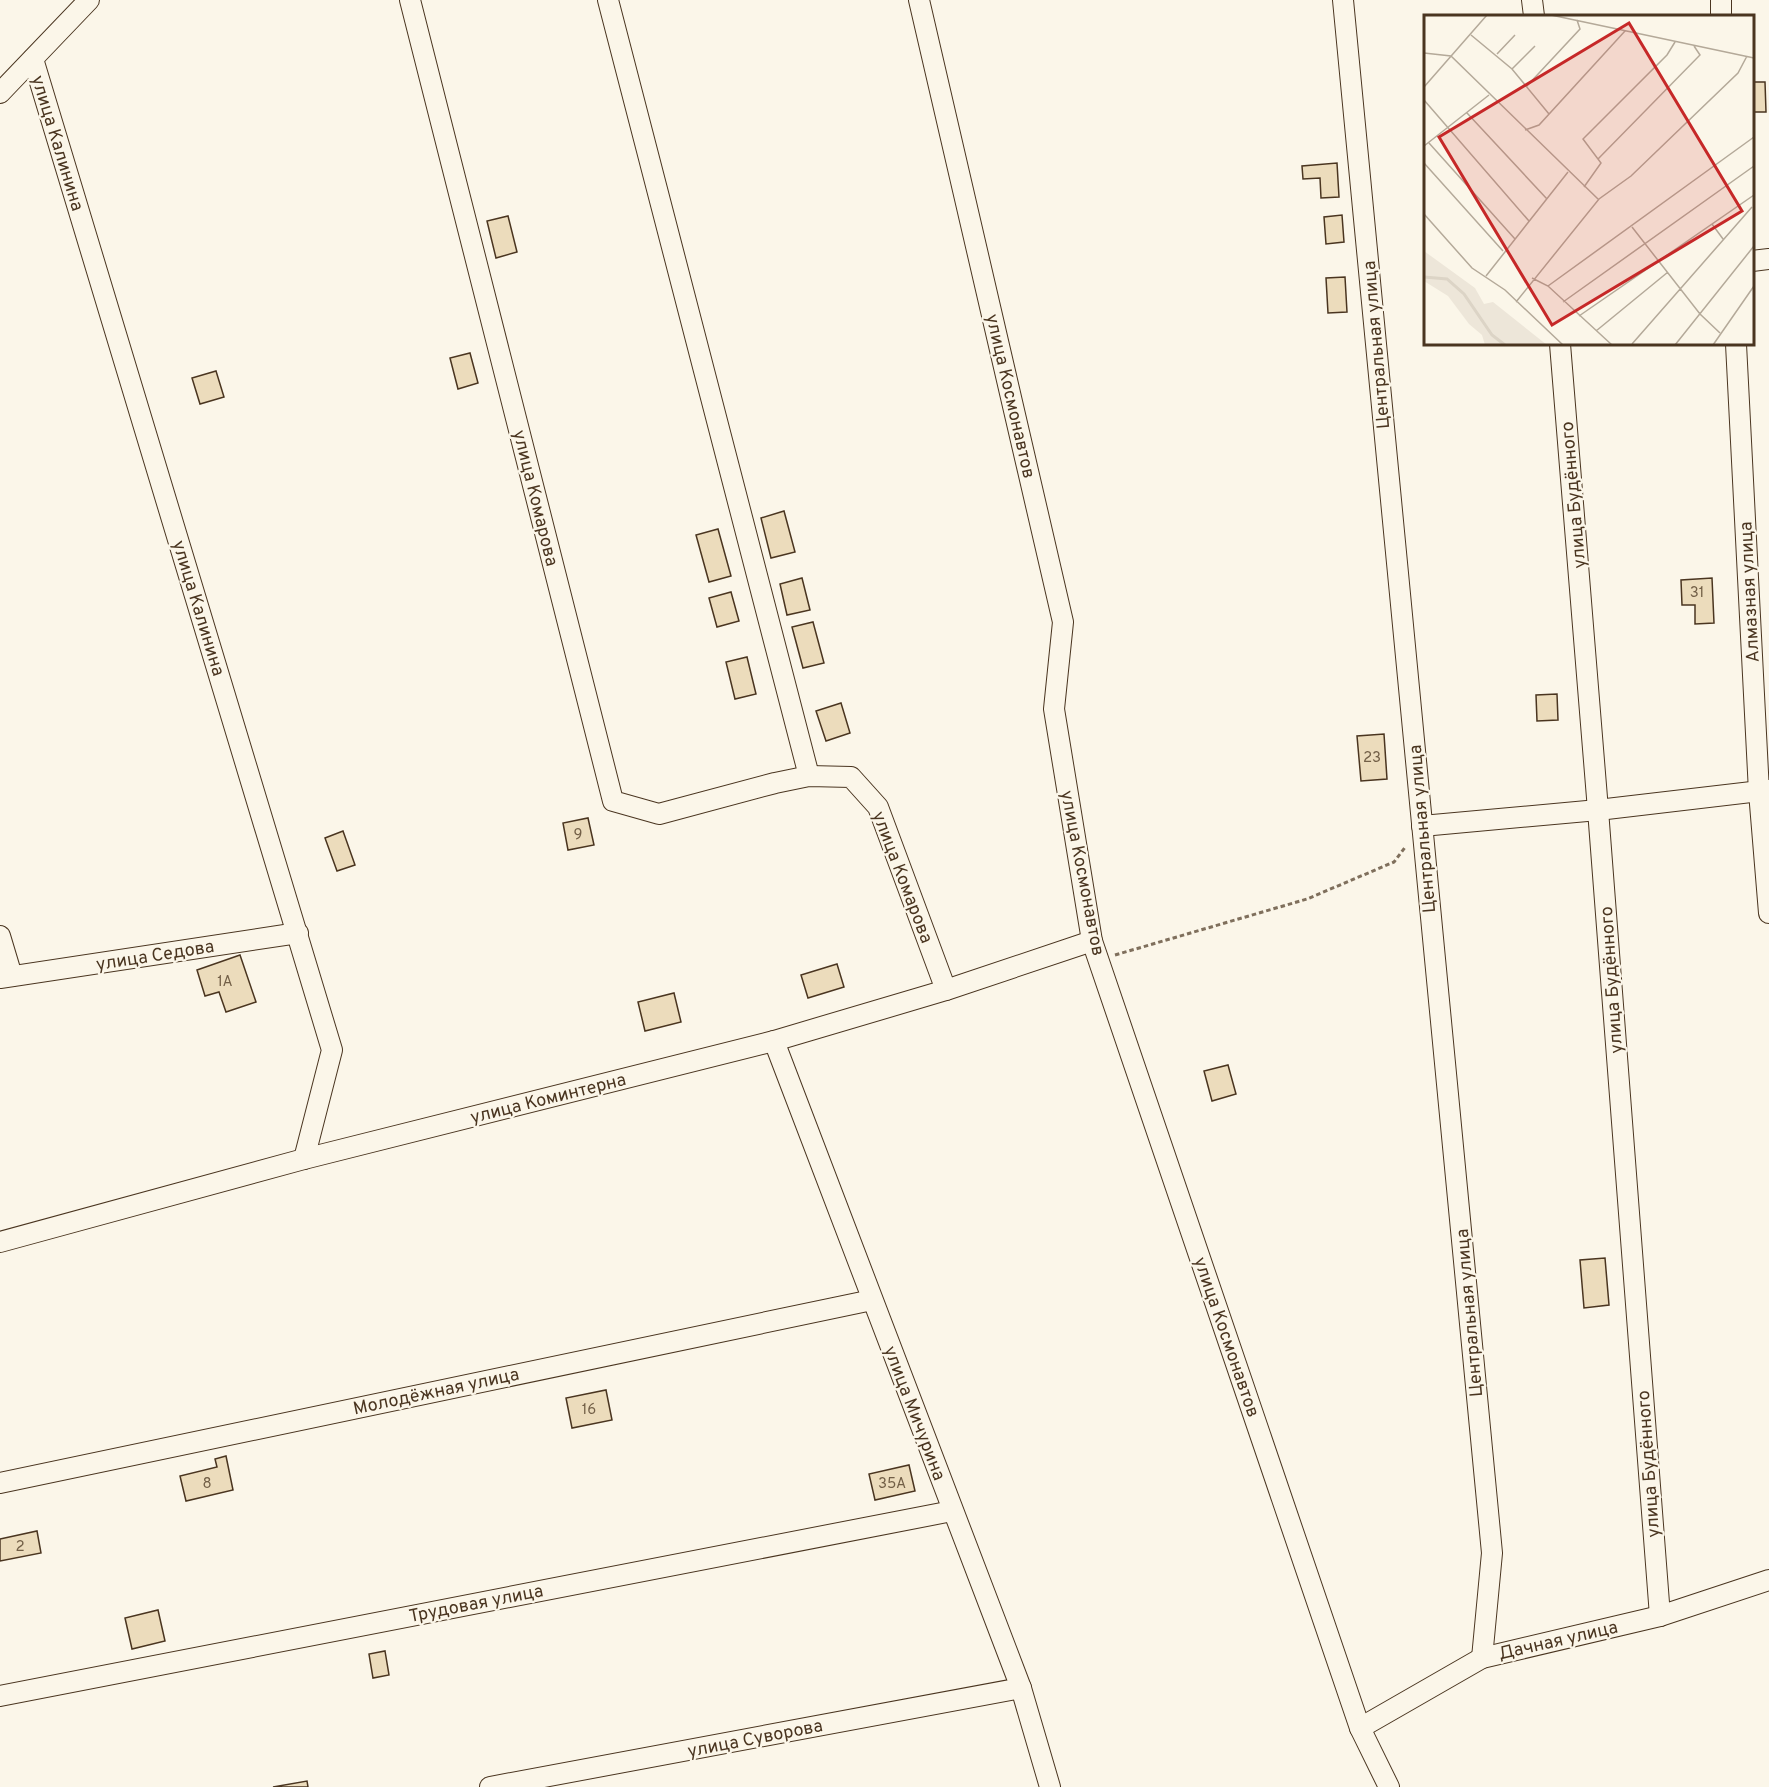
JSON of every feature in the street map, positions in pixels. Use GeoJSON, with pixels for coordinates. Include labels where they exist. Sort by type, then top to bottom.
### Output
{"type":"FeatureCollection","features":[{"type":"Feature","properties":{"kind":"street"},"geometry":{"type":"LineString","coordinates":[[0,93],[89,0]]}},
{"type":"Feature","properties":{"kind":"street","name":"улица Комарова"},"geometry":{"type":"LineString","coordinates":[[410,0],[613,801],[659,814],[809,776],[851,777],[878,807],[946,990]]}},
{"type":"Feature","properties":{"kind":"street"},"geometry":{"type":"LineString","coordinates":[[608,0],[809,776]]}},
{"type":"Feature","properties":{"kind":"street","name":"улица Космонавтов"},"geometry":{"type":"LineString","coordinates":[[919,0],[1064,622],[1054,709],[1096,950],[1360,1728],[1389,1787]]}},
{"type":"Feature","properties":{"kind":"street","name":"Центральная улица"},"geometry":{"type":"LineString","coordinates":[[1343,0],[1492,1553],[1482,1658]]}},
{"type":"Feature","properties":{"kind":"street"},"geometry":{"type":"LineString","coordinates":[[1532,0],[1534,15]]}},
{"type":"Feature","properties":{"kind":"street","name":"улица Калинина"},"geometry":{"type":"LineString","coordinates":[[33,59],[332,1050],[304,1160]]}},
{"type":"Feature","properties":{"kind":"street"},"geometry":{"type":"LineString","coordinates":[[1754,261],[1769,260]]}},
{"type":"Feature","properties":{"kind":"street","name":"улица Будённого"},"geometry":{"type":"LineString","coordinates":[[1560,345],[1660,1617]]}},
{"type":"Feature","properties":{"kind":"street","name":"Алмазная улица"},"geometry":{"type":"LineString","coordinates":[[1736,345],[1764,791],[1769,913]]}},
{"type":"Feature","properties":{"kind":"street"},"geometry":{"type":"LineString","coordinates":[[1422,826],[1598,810],[1764,791]]}},
{"type":"Feature","properties":{"kind":"street","name":"улица Седова"},"geometry":{"type":"LineString","coordinates":[[0,936],[6,977],[298,933]]}},
{"type":"Feature","properties":{"kind":"street","name":"улица Коминтерна"},"geometry":{"type":"LineString","coordinates":[[0,1242],[304,1160],[774,1041],[946,990],[1096,950]]}},
{"type":"Feature","properties":{"kind":"street","name":"улица Мичурина"},"geometry":{"type":"LineString","coordinates":[[774,1041],[1021,1688],[1050,1787]]}},
{"type":"Feature","properties":{"kind":"street","name":"Молодёжная улица"},"geometry":{"type":"LineString","coordinates":[[0,1482],[872,1300]]}},
{"type":"Feature","properties":{"kind":"street","name":"Трудовая улица"},"geometry":{"type":"LineString","coordinates":[[0,1696],[952,1511]]}},
{"type":"Feature","properties":{"kind":"street","name":"Дачная улица"},"geometry":{"type":"LineString","coordinates":[[1360,1728],[1482,1658],[1660,1617],[1769,1580]]}},
{"type":"Feature","properties":{"kind":"street","name":"улица Суворова"},"geometry":{"type":"LineString","coordinates":[[490,1787],[1021,1688]]}},
{"type":"Feature","properties":{"kind":"path"},"geometry":{"type":"LineString","coordinates":[[1096,950],[1307,898],[1394,862],[1422,826]]}},
{"type":"Feature","properties":{"kind":"building"},"geometry":{"type":"Polygon","coordinates":[[[1754,82],[1765,82],[1766,112],[1754,112],[1754,82]]]}},
{"type":"Feature","properties":{"kind":"building"},"geometry":{"type":"Polygon","coordinates":[[[1337,163],[1339,197],[1321,198],[1320,178],[1303,179],[1302,166],[1337,163]]]}},
{"type":"Feature","properties":{"kind":"building"},"geometry":{"type":"Polygon","coordinates":[[[1342,215],[1344,242],[1326,244],[1324,217],[1342,215]]]}},
{"type":"Feature","properties":{"kind":"building"},"geometry":{"type":"Polygon","coordinates":[[[508,216],[517,252],[496,258],[487,221],[508,216]]]}},
{"type":"Feature","properties":{"kind":"building"},"geometry":{"type":"Polygon","coordinates":[[[1345,277],[1347,312],[1328,313],[1326,278],[1345,277]]]}},
{"type":"Feature","properties":{"kind":"building"},"geometry":{"type":"Polygon","coordinates":[[[470,353],[478,383],[458,389],[450,358],[470,353]]]}},
{"type":"Feature","properties":{"kind":"building"},"geometry":{"type":"Polygon","coordinates":[[[216,371],[224,397],[200,404],[192,378],[216,371]]]}},
{"type":"Feature","properties":{"kind":"building"},"geometry":{"type":"Polygon","coordinates":[[[784,511],[795,552],[771,558],[761,518],[784,511]]]}},
{"type":"Feature","properties":{"kind":"building"},"geometry":{"type":"Polygon","coordinates":[[[718,529],[731,576],[709,582],[696,535],[718,529]]]}},
{"type":"Feature","properties":{"kind":"building"},"geometry":{"type":"Polygon","coordinates":[[[802,578],[810,610],[787,615],[780,584],[802,578]]]}},
{"type":"Feature","properties":{"kind":"building"},"geometry":{"type":"Polygon","coordinates":[[[1712,578],[1714,623],[1695,624],[1695,605],[1682,605],[1681,580],[1712,578]]]}},
{"type":"Feature","properties":{"kind":"building"},"geometry":{"type":"Polygon","coordinates":[[[731,592],[739,621],[717,627],[709,598],[731,592]]]}},
{"type":"Feature","properties":{"kind":"building"},"geometry":{"type":"Polygon","coordinates":[[[813,622],[824,663],[803,668],[792,627],[813,622]]]}},
{"type":"Feature","properties":{"kind":"building"},"geometry":{"type":"Polygon","coordinates":[[[747,657],[756,694],[735,699],[726,662],[747,657]]]}},
{"type":"Feature","properties":{"kind":"building"},"geometry":{"type":"Polygon","coordinates":[[[1557,694],[1558,720],[1537,721],[1536,695],[1557,694]]]}},
{"type":"Feature","properties":{"kind":"building"},"geometry":{"type":"Polygon","coordinates":[[[841,703],[850,733],[826,741],[816,711],[841,703]]]}},
{"type":"Feature","properties":{"kind":"building"},"geometry":{"type":"Polygon","coordinates":[[[1384,734],[1387,779],[1361,781],[1357,736],[1384,734]]]}},
{"type":"Feature","properties":{"kind":"building"},"geometry":{"type":"Polygon","coordinates":[[[588,818],[594,845],[568,850],[563,823],[588,818]]]}},
{"type":"Feature","properties":{"kind":"building"},"geometry":{"type":"Polygon","coordinates":[[[343,831],[355,865],[337,871],[325,838],[343,831]]]}},
{"type":"Feature","properties":{"kind":"building"},"geometry":{"type":"Polygon","coordinates":[[[240,955],[256,1002],[226,1012],[219,992],[205,996],[197,970],[240,955]]]}},
{"type":"Feature","properties":{"kind":"building"},"geometry":{"type":"Polygon","coordinates":[[[837,964],[844,987],[808,998],[801,975],[837,964]]]}},
{"type":"Feature","properties":{"kind":"building"},"geometry":{"type":"Polygon","coordinates":[[[674,993],[681,1022],[645,1031],[638,1002],[674,993]]]}},
{"type":"Feature","properties":{"kind":"building"},"geometry":{"type":"Polygon","coordinates":[[[1228,1065],[1236,1094],[1212,1101],[1204,1071],[1228,1065]]]}},
{"type":"Feature","properties":{"kind":"building"},"geometry":{"type":"Polygon","coordinates":[[[1605,1258],[1609,1305],[1584,1308],[1580,1260],[1605,1258]]]}},
{"type":"Feature","properties":{"kind":"building"},"geometry":{"type":"Polygon","coordinates":[[[606,1390],[612,1420],[572,1428],[566,1398],[606,1390]]]}},
{"type":"Feature","properties":{"kind":"building"},"geometry":{"type":"Polygon","coordinates":[[[226,1456],[233,1490],[186,1501],[180,1476],[217,1467],[215,1459],[226,1456]]]}},
{"type":"Feature","properties":{"kind":"building"},"geometry":{"type":"Polygon","coordinates":[[[909,1465],[915,1491],[875,1500],[869,1474],[909,1465]]]}},
{"type":"Feature","properties":{"kind":"building"},"geometry":{"type":"Polygon","coordinates":[[[37,1531],[41,1553],[0,1561],[0,1539],[37,1531]]]}},
{"type":"Feature","properties":{"kind":"building"},"geometry":{"type":"Polygon","coordinates":[[[158,1610],[165,1641],[132,1649],[125,1618],[158,1610]]]}},
{"type":"Feature","properties":{"kind":"building"},"geometry":{"type":"Polygon","coordinates":[[[385,1651],[389,1675],[373,1678],[369,1654],[385,1651]]]}},
{"type":"Feature","properties":{"kind":"building"},"geometry":{"type":"Polygon","coordinates":[[[307,1781],[308,1787],[273,1787],[307,1781]]]}}]}
